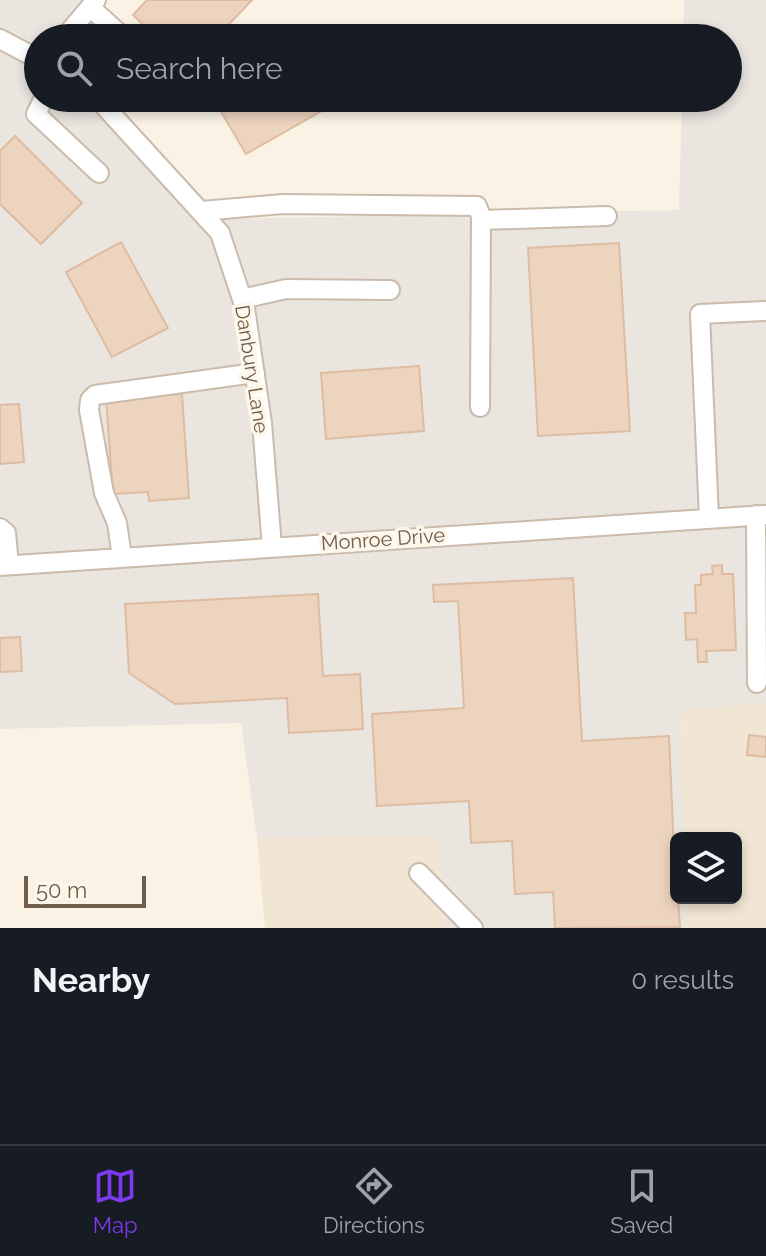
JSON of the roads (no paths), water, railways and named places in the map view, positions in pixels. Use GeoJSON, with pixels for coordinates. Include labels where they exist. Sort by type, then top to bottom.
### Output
{"type":"FeatureCollection","features":[{"type":"Feature","properties":{"kind":"street"},"geometry":{"type":"LineString","coordinates":[[76,24],[93,4],[111,24]]}},
{"type":"Feature","properties":{"kind":"street"},"geometry":{"type":"LineString","coordinates":[[0,39],[24,52]]}},
{"type":"Feature","properties":{"kind":"street"},"geometry":{"type":"LineString","coordinates":[[37,112],[99,173]]}},
{"type":"Feature","properties":{"kind":"street","name":"Danbury Lane"},"geometry":{"type":"LineString","coordinates":[[110,112],[220,233],[242,299],[255,373],[272,547]]}},
{"type":"Feature","properties":{"kind":"street"},"geometry":{"type":"LineString","coordinates":[[201,211],[283,204],[477,206],[481,220],[480,407]]}},
{"type":"Feature","properties":{"kind":"street"},"geometry":{"type":"LineString","coordinates":[[481,220],[607,216]]}},
{"type":"Feature","properties":{"kind":"street"},"geometry":{"type":"LineString","coordinates":[[242,299],[286,289],[390,290]]}},
{"type":"Feature","properties":{"kind":"street"},"geometry":{"type":"LineString","coordinates":[[709,518],[700,314],[766,311]]}},
{"type":"Feature","properties":{"kind":"street"},"geometry":{"type":"LineString","coordinates":[[122,557],[117,523],[104,493],[89,410],[90,400],[95,395],[255,373]]}},
{"type":"Feature","properties":{"kind":"street"},"geometry":{"type":"LineString","coordinates":[[757,683],[761,515]]}},
{"type":"Feature","properties":{"kind":"street","name":"Monroe Drive"},"geometry":{"type":"LineString","coordinates":[[4,566],[761,515]]}},
{"type":"Feature","properties":{"kind":"street"},"geometry":{"type":"LineString","coordinates":[[0,528],[6,533],[4,566]]}},
{"type":"Feature","properties":{"kind":"street"},"geometry":{"type":"LineString","coordinates":[[419,873],[473,928]]}}]}
